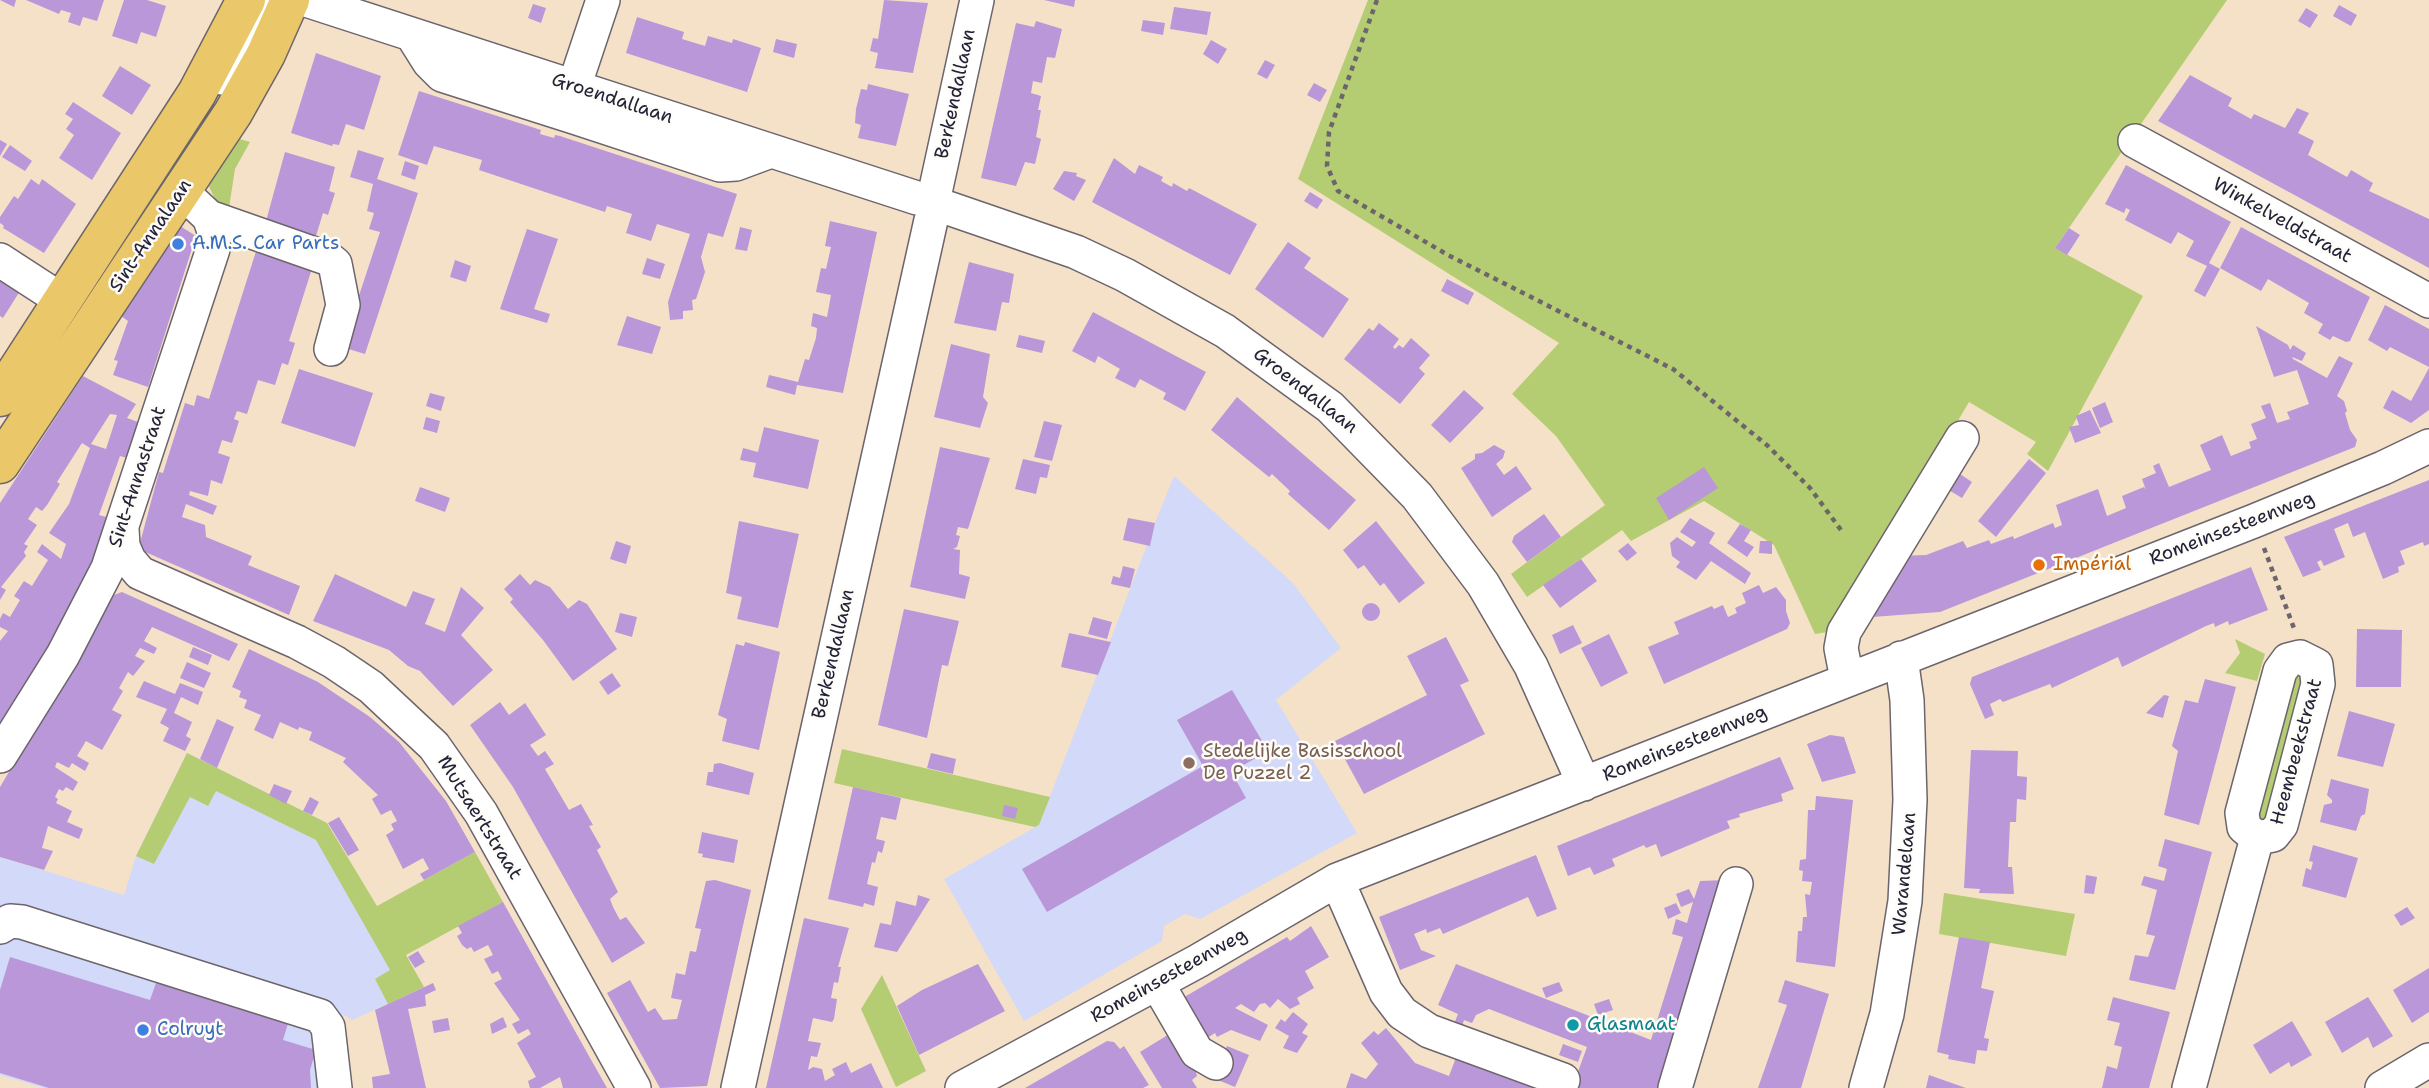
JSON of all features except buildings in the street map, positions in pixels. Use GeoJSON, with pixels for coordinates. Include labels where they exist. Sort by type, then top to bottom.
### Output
{"type":"FeatureCollection","features":[{"type":"Feature","properties":{"kind":"main road","name":"Sint-Annalaan"},"geometry":{"type":"LineString","coordinates":[[0,397],[197,93],[246,0]]}},
{"type":"Feature","properties":{"kind":"main road","name":"Sint-Annalaan"},"geometry":{"type":"LineString","coordinates":[[0,464],[233,113],[262,62],[288,0]]}},
{"type":"Feature","properties":{"kind":"street","name":"Sint-Annalaan"},"geometry":{"type":"LineString","coordinates":[[228,35],[263,0]]}},
{"type":"Feature","properties":{"kind":"street","name":"Sint-Annalaan"},"geometry":{"type":"LineString","coordinates":[[0,421],[244,43],[288,0]]}},
{"type":"Feature","properties":{"kind":"street","name":"Groendallaan"},"geometry":{"type":"LineString","coordinates":[[306,0],[412,35],[577,98],[771,151],[1076,252],[1125,275],[1225,331],[1330,407],[1416,496],[1483,584],[1531,666],[1584,784]]}},
{"type":"Feature","properties":{"kind":"street"},"geometry":{"type":"LineString","coordinates":[[577,98],[603,0]]}},
{"type":"Feature","properties":{"kind":"street","name":"Berkendallaan"},"geometry":{"type":"LineString","coordinates":[[738,1088],[977,0]]}},
{"type":"Feature","properties":{"kind":"street","name":"Winkelveldstraat"},"geometry":{"type":"LineString","coordinates":[[2135,141],[2429,301]]}},
{"type":"Feature","properties":{"kind":"street"},"geometry":{"type":"LineString","coordinates":[[181,191],[198,203],[209,217],[329,259],[335,264],[343,305],[331,348]]}},
{"type":"Feature","properties":{"kind":"street","name":"Sint-Annastraat"},"geometry":{"type":"LineString","coordinates":[[0,756],[63,655],[108,568],[213,249],[214,232],[209,217]]}},
{"type":"Feature","properties":{"kind":"street"},"geometry":{"type":"LineString","coordinates":[[0,260],[63,301]]}},
{"type":"Feature","properties":{"kind":"street"},"geometry":{"type":"LineString","coordinates":[[1847,679],[1841,648],[1844,632],[1962,438]]}},
{"type":"Feature","properties":{"kind":"street","name":"Romeinsesteenweg"},"geometry":{"type":"LineString","coordinates":[[962,1088],[1157,984],[1337,880],[2339,487],[2429,446]]}},
{"type":"Feature","properties":{"kind":"street","name":"Mutsaertstraat"},"geometry":{"type":"LineString","coordinates":[[122,530],[123,546],[129,561],[140,572],[325,657],[371,687],[434,746],[481,813],[634,1088]]}},
{"type":"Feature","properties":{"kind":"street","name":"Warandelaan"},"geometry":{"type":"LineString","coordinates":[[1866,1088],[1887,1014],[1905,901],[1910,800],[1907,700],[1901,657]]}},
{"type":"Feature","properties":{"kind":"street","name":"Heembeekstraat"},"geometry":{"type":"LineString","coordinates":[[2306,658],[2316,665],[2320,677],[2283,818],[2273,835],[2257,838],[2244,827],[2242,813],[2276,684],[2288,660],[2306,658]]}},
{"type":"Feature","properties":{"kind":"street","name":"Heembeekstraat"},"geometry":{"type":"LineString","coordinates":[[2189,1088],[2257,838]]}},
{"type":"Feature","properties":{"kind":"street"},"geometry":{"type":"LineString","coordinates":[[1337,880],[1386,992],[1402,1013],[1429,1031],[1563,1080]]}},
{"type":"Feature","properties":{"kind":"street"},"geometry":{"type":"LineString","coordinates":[[1675,1088],[1736,884]]}},
{"type":"Feature","properties":{"kind":"street"},"geometry":{"type":"LineString","coordinates":[[0,927],[10,921],[22,922],[315,1014],[324,1019],[328,1027],[335,1088]]}},
{"type":"Feature","properties":{"kind":"street"},"geometry":{"type":"LineString","coordinates":[[1157,984],[1197,1052],[1216,1063]]}},
{"type":"Feature","properties":{"kind":"street"},"geometry":{"type":"LineString","coordinates":[[2382,1088],[2429,1060]]}},
{"type":"Feature","properties":{"kind":"path"},"geometry":{"type":"LineString","coordinates":[[1377,0],[1329,132],[1328,166],[1338,191],[1448,255],[1673,369],[1768,446],[1810,488],[1841,530]]}},
{"type":"Feature","properties":{"kind":"path"},"geometry":{"type":"LineString","coordinates":[[2260,538],[2295,632]]}},
{"type":"Feature","properties":{"kind":"shaded area","name":"Stedelijke Basisschool De Puzzel 2"},"geometry":{"type":"Polygon","coordinates":[[[1174,476],[1293,583],[1341,648],[1276,700],[1357,833],[1200,919],[1185,914],[1164,926],[1162,941],[1024,1021],[944,879],[1039,825],[1147,545],[1150,545],[1155,523],[1174,476]]]}},
{"type":"Feature","properties":{"kind":"shaded area"},"geometry":{"type":"Polygon","coordinates":[[[187,753],[327,823],[424,987],[352,1020],[343,1014],[350,1088],[45,1088],[0,1075],[0,857],[124,895],[136,856],[187,753]]]}},
{"type":"Feature","properties":{"kind":"green space"},"geometry":{"type":"Polygon","coordinates":[[[1368,0],[2227,0],[2055,248],[2143,296],[2048,471],[2027,454],[2036,442],[1969,402],[1834,631],[1815,634],[1774,545],[1704,501],[1631,541],[1622,530],[1527,597],[1511,574],[1605,505],[1556,436],[1512,394],[1559,343],[1298,179],[1368,0]]]}},
{"type":"Feature","properties":{"kind":"green space"},"geometry":{"type":"Polygon","coordinates":[[[240,139],[250,142],[235,169],[229,208],[222,212],[208,185],[240,139]]]}},
{"type":"Feature","properties":{"kind":"green space"},"geometry":{"type":"Polygon","coordinates":[[[2235,639],[2265,654],[2257,681],[2225,673],[2240,653],[2235,639]]]}},
{"type":"Feature","properties":{"kind":"green space"},"geometry":{"type":"Polygon","coordinates":[[[2307,670],[2273,819],[2255,824],[2288,674],[2307,670]]]}},
{"type":"Feature","properties":{"kind":"green space"},"geometry":{"type":"Polygon","coordinates":[[[842,749],[1050,797],[1039,825],[1035,827],[834,783],[842,749]]]}},
{"type":"Feature","properties":{"kind":"green space"},"geometry":{"type":"Polygon","coordinates":[[[187,753],[327,823],[377,906],[475,852],[503,902],[406,955],[424,987],[388,1004],[375,979],[390,970],[316,840],[216,791],[208,806],[190,797],[154,864],[136,856],[187,753]]]}},
{"type":"Feature","properties":{"kind":"green space"},"geometry":{"type":"Polygon","coordinates":[[[1944,893],[2075,914],[2066,956],[1939,934],[1944,893]]]}},
{"type":"Feature","properties":{"kind":"green space"},"geometry":{"type":"Polygon","coordinates":[[[882,975],[926,1071],[896,1087],[861,1009],[882,975]]]}},
{"type":"Feature","properties":{"kind":"place","name":"A.M.S. Car Parts"},"geometry":{"type":"Point","coordinates":[178,244]}},
{"type":"Feature","properties":{"kind":"place","name":"Impérial"},"geometry":{"type":"Point","coordinates":[2039,565]}},
{"type":"Feature","properties":{"kind":"place","name":"Stedelijke Basisschool De Puzzel 2"},"geometry":{"type":"Point","coordinates":[1189,763]}},
{"type":"Feature","properties":{"kind":"place","name":"Glasmaat"},"geometry":{"type":"Point","coordinates":[1573,1025]}},
{"type":"Feature","properties":{"kind":"place","name":"Colruyt"},"geometry":{"type":"Point","coordinates":[143,1030]}}]}
